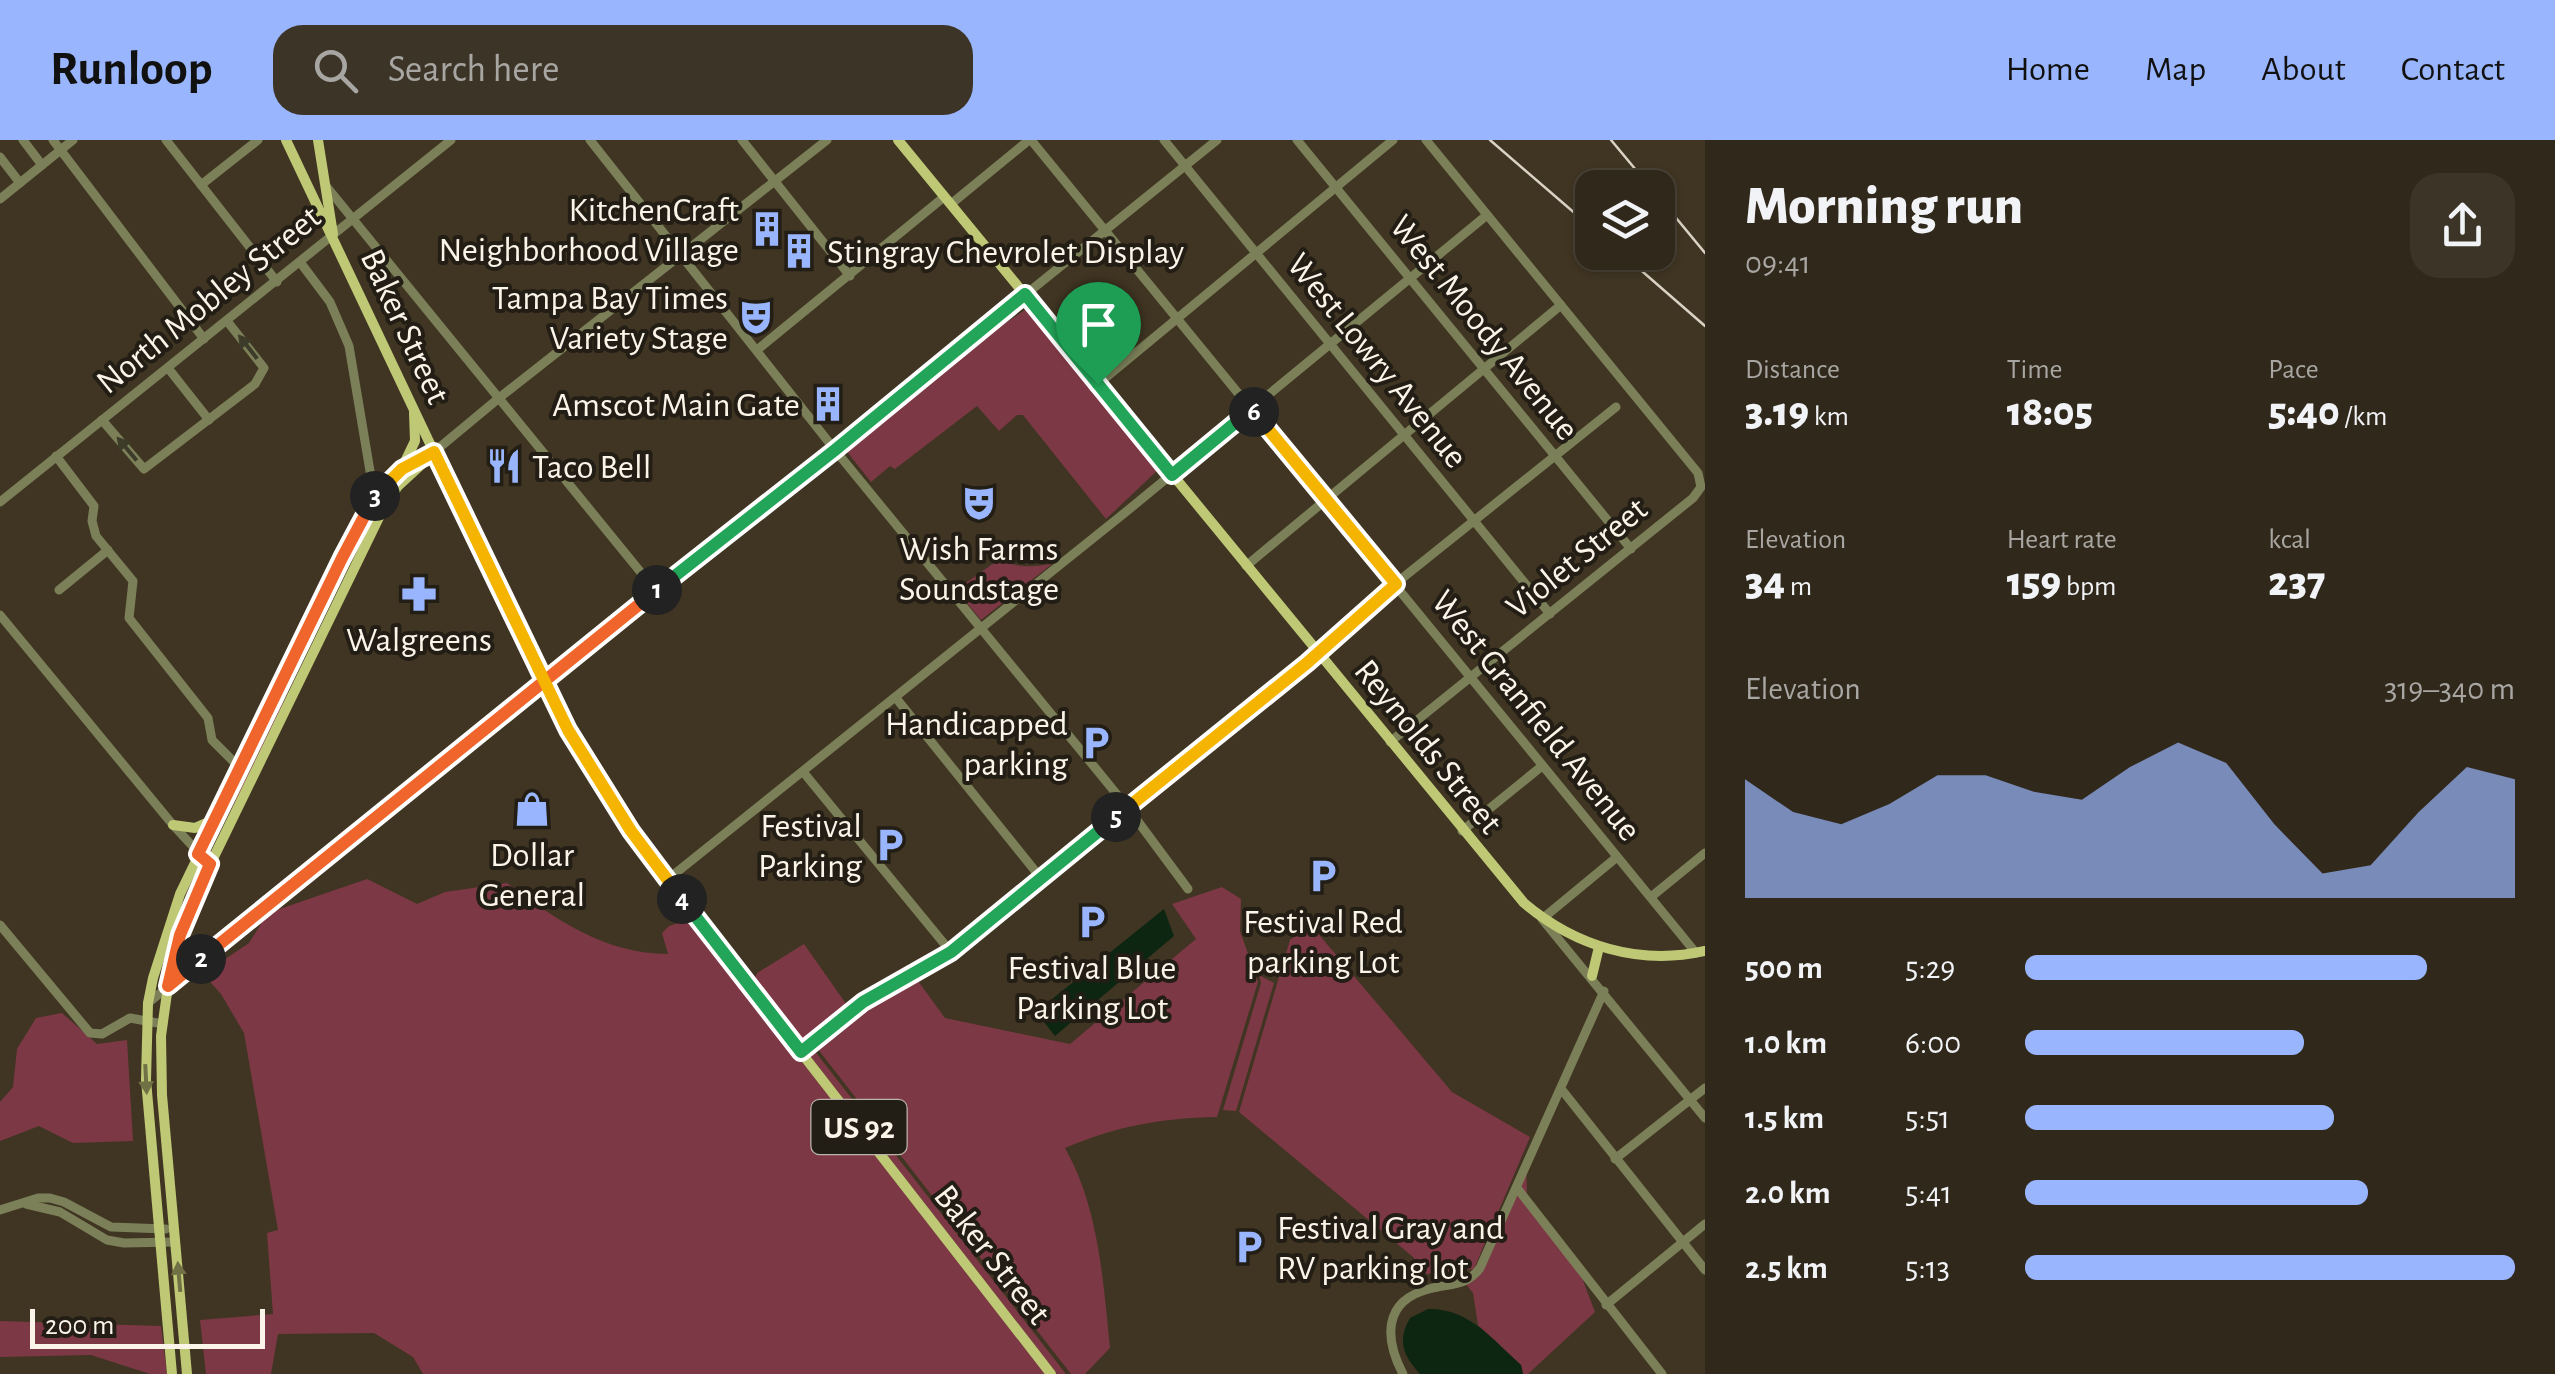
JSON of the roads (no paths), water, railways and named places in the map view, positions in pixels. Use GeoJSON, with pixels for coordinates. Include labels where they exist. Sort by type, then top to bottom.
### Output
{"type":"FeatureCollection","features":[{"type":"Feature","properties":{"kind":"main road","name":"Baker Street"},"geometry":{"type":"LineString","coordinates":[[286,140],[543,682],[600,784],[668,880],[1051,1374]]}},
{"type":"Feature","properties":{"kind":"main road","name":"US 92"},"geometry":{"type":"LineString","coordinates":[[318,140],[332,234]]}},
{"type":"Feature","properties":{"kind":"main road","name":"Reynolds Street"},"geometry":{"type":"LineString","coordinates":[[898,140],[1504,883],[1542,919],[1599,947],[1657,956],[1700,952]]}},
{"type":"Feature","properties":{"kind":"main road"},"geometry":{"type":"LineString","coordinates":[[402,469],[415,440],[414,410]]}},
{"type":"Feature","properties":{"kind":"main road"},"geometry":{"type":"LineString","coordinates":[[172,1374],[146,1080],[148,1003],[160,950],[198,854],[378,492],[402,469],[434,452]]}},
{"type":"Feature","properties":{"kind":"main road"},"geometry":{"type":"LineString","coordinates":[[188,1374],[162,1095],[163,1024],[180,935],[210,864],[376,523],[398,486],[434,452]]}},
{"type":"Feature","properties":{"kind":"main road"},"geometry":{"type":"LineString","coordinates":[[378,492],[398,486]]}},
{"type":"Feature","properties":{"kind":"main road"},"geometry":{"type":"LineString","coordinates":[[376,523],[378,492]]}},
{"type":"Feature","properties":{"kind":"main road"},"geometry":{"type":"LineString","coordinates":[[173,825],[195,828],[216,818]]}},
{"type":"Feature","properties":{"kind":"main road"},"geometry":{"type":"LineString","coordinates":[[1592,976],[1599,947]]}},
{"type":"Feature","properties":{"kind":"street"},"geometry":{"type":"LineString","coordinates":[[22,140],[42,165]]}},
{"type":"Feature","properties":{"kind":"street"},"geometry":{"type":"LineString","coordinates":[[53,140],[204,340]]}},
{"type":"Feature","properties":{"kind":"street"},"geometry":{"type":"LineString","coordinates":[[0,199],[73,140]]}},
{"type":"Feature","properties":{"kind":"street"},"geometry":{"type":"LineString","coordinates":[[166,140],[276,282]]}},
{"type":"Feature","properties":{"kind":"street"},"geometry":{"type":"LineString","coordinates":[[201,184],[258,140]]}},
{"type":"Feature","properties":{"kind":"street","name":"North Mobley Street"},"geometry":{"type":"LineString","coordinates":[[0,502],[451,140]]}},
{"type":"Feature","properties":{"kind":"street"},"geometry":{"type":"LineString","coordinates":[[590,140],[835,450],[1128,808],[1188,889]]}},
{"type":"Feature","properties":{"kind":"street"},"geometry":{"type":"LineString","coordinates":[[742,140],[850,276]]}},
{"type":"Feature","properties":{"kind":"street"},"geometry":{"type":"LineString","coordinates":[[434,452],[827,140]]}},
{"type":"Feature","properties":{"kind":"street"},"geometry":{"type":"LineString","coordinates":[[757,350],[1030,140]]}},
{"type":"Feature","properties":{"kind":"street","name":"West Granfield Avenue"},"geometry":{"type":"LineString","coordinates":[[1030,140],[1616,857],[1700,952]]}},
{"type":"Feature","properties":{"kind":"street","name":"West Lowry Avenue"},"geometry":{"type":"LineString","coordinates":[[1164,140],[1550,614]]}},
{"type":"Feature","properties":{"kind":"street"},"geometry":{"type":"LineString","coordinates":[[148,1003],[1217,140]]}},
{"type":"Feature","properties":{"kind":"street","name":"West Moody Avenue"},"geometry":{"type":"LineString","coordinates":[[1297,140],[1631,548]]}},
{"type":"Feature","properties":{"kind":"street"},"geometry":{"type":"LineString","coordinates":[[1098,384],[1393,140]]}},
{"type":"Feature","properties":{"kind":"street"},"geometry":{"type":"LineString","coordinates":[[1246,566],[1561,305],[1426,140]]}},
{"type":"Feature","properties":{"kind":"street"},"geometry":{"type":"LineString","coordinates":[[0,157],[20,183]]}},
{"type":"Feature","properties":{"kind":"street"},"geometry":{"type":"LineString","coordinates":[[324,183],[656,591]]}},
{"type":"Feature","properties":{"kind":"street"},"geometry":{"type":"LineString","coordinates":[[668,880],[1172,475],[1487,214]]}},
{"type":"Feature","properties":{"kind":"street"},"geometry":{"type":"LineString","coordinates":[[300,262],[341,321],[350,346],[372,483],[378,492]]}},
{"type":"Feature","properties":{"kind":"street","name":"Violet Street"},"geometry":{"type":"LineString","coordinates":[[1390,742],[1702,487],[1698,473],[1561,305]]}},
{"type":"Feature","properties":{"kind":"street"},"geometry":{"type":"LineString","coordinates":[[102,420],[144,469],[209,420],[254,384],[264,368],[227,321]]}},
{"type":"Feature","properties":{"kind":"street"},"geometry":{"type":"LineString","coordinates":[[168,368],[209,420]]}},
{"type":"Feature","properties":{"kind":"street"},"geometry":{"type":"LineString","coordinates":[[801,1052],[863,1002],[951,952],[1616,407]]}},
{"type":"Feature","properties":{"kind":"street"},"geometry":{"type":"LineString","coordinates":[[56,456],[94,506],[93,529],[134,585],[129,618],[208,718],[212,740],[240,768]]}},
{"type":"Feature","properties":{"kind":"street"},"geometry":{"type":"LineString","coordinates":[[59,590],[108,550]]}},
{"type":"Feature","properties":{"kind":"street"},"geometry":{"type":"LineString","coordinates":[[0,615],[173,825],[210,864]]}},
{"type":"Feature","properties":{"kind":"street"},"geometry":{"type":"LineString","coordinates":[[896,698],[1040,876]]}},
{"type":"Feature","properties":{"kind":"street"},"geometry":{"type":"LineString","coordinates":[[1462,831],[1542,766]]}},
{"type":"Feature","properties":{"kind":"street"},"geometry":{"type":"LineString","coordinates":[[804,773],[951,952]]}},
{"type":"Feature","properties":{"kind":"street"},"geometry":{"type":"LineString","coordinates":[[1651,896],[1705,853]]}},
{"type":"Feature","properties":{"kind":"street"},"geometry":{"type":"LineString","coordinates":[[1542,919],[1616,857]]}},
{"type":"Feature","properties":{"kind":"street","name":"Reynolds Street"},"geometry":{"type":"LineString","coordinates":[[1542,919],[1705,1118]]}},
{"type":"Feature","properties":{"kind":"street"},"geometry":{"type":"LineString","coordinates":[[0,925],[90,1032],[110,1031],[130,1018],[163,1024]]}},
{"type":"Feature","properties":{"kind":"street"},"geometry":{"type":"LineString","coordinates":[[1403,1374],[1390,1343],[1392,1322],[1400,1308],[1418,1292],[1463,1283],[1473,1277],[1562,1090],[1604,991]]}},
{"type":"Feature","properties":{"kind":"street"},"geometry":{"type":"LineString","coordinates":[[1615,1159],[1705,1088]]}},
{"type":"Feature","properties":{"kind":"street"},"geometry":{"type":"LineString","coordinates":[[1562,1090],[1705,1270]]}},
{"type":"Feature","properties":{"kind":"street"},"geometry":{"type":"LineString","coordinates":[[1517,1188],[1662,1374]]}},
{"type":"Feature","properties":{"kind":"street"},"geometry":{"type":"LineString","coordinates":[[0,1210],[50,1198],[111,1228],[174,1229]]}},
{"type":"Feature","properties":{"kind":"street"},"geometry":{"type":"LineString","coordinates":[[23,1203],[48,1208],[107,1240],[175,1242]]}},
{"type":"Feature","properties":{"kind":"street"},"geometry":{"type":"LineString","coordinates":[[68,1218],[74,1207]]}},
{"type":"Feature","properties":{"kind":"street"},"geometry":{"type":"LineString","coordinates":[[1606,1304],[1705,1224]]}},
{"type":"Feature","properties":{"kind":"railway"},"geometry":{"type":"LineString","coordinates":[[1490,140],[1575,213]]}},
{"type":"Feature","properties":{"kind":"railway"},"geometry":{"type":"LineString","coordinates":[[1611,140],[1636,170]]}},
{"type":"Feature","properties":{"kind":"railway"},"geometry":{"type":"LineString","coordinates":[[1675,217],[1705,253]]}},
{"type":"Feature","properties":{"kind":"railway"},"geometry":{"type":"LineString","coordinates":[[1641,270],[1705,326]]}},
{"type":"Feature","properties":{"kind":"place","name":"KitchenCraft Neighborhood Village"},"geometry":{"type":"Point","coordinates":[767,229]}},
{"type":"Feature","properties":{"kind":"place","name":"Stingray Chevrolet Display"},"geometry":{"type":"Point","coordinates":[799,251]}},
{"type":"Feature","properties":{"kind":"place","name":"Tampa Bay Times Variety Stage"},"geometry":{"type":"Point","coordinates":[756,317]}},
{"type":"Feature","properties":{"kind":"place","name":"Amscot Main Gate"},"geometry":{"type":"Point","coordinates":[828,404]}},
{"type":"Feature","properties":{"kind":"place","name":"Taco Bell"},"geometry":{"type":"Point","coordinates":[504,466]}},
{"type":"Feature","properties":{"kind":"place","name":"Wish Farms Soundstage"},"geometry":{"type":"Point","coordinates":[979,503]}},
{"type":"Feature","properties":{"kind":"place","name":"Walgreens"},"geometry":{"type":"Point","coordinates":[419,594]}},
{"type":"Feature","properties":{"kind":"place","name":"Handicapped parking"},"geometry":{"type":"Point","coordinates":[1096,743]}},
{"type":"Feature","properties":{"kind":"place","name":"Dollar General"},"geometry":{"type":"Point","coordinates":[532,809]}},
{"type":"Feature","properties":{"kind":"place","name":"Festival Parking"},"geometry":{"type":"Point","coordinates":[890,845]}},
{"type":"Feature","properties":{"kind":"place","name":"Festival Red parking Lot"},"geometry":{"type":"Point","coordinates":[1323,876]}},
{"type":"Feature","properties":{"kind":"place","name":"Festival Blue Parking Lot"},"geometry":{"type":"Point","coordinates":[1092,922]}},
{"type":"Feature","properties":{"kind":"place","name":"Festival Gray and RV parking lot"},"geometry":{"type":"Point","coordinates":[1249,1247]}}]}
